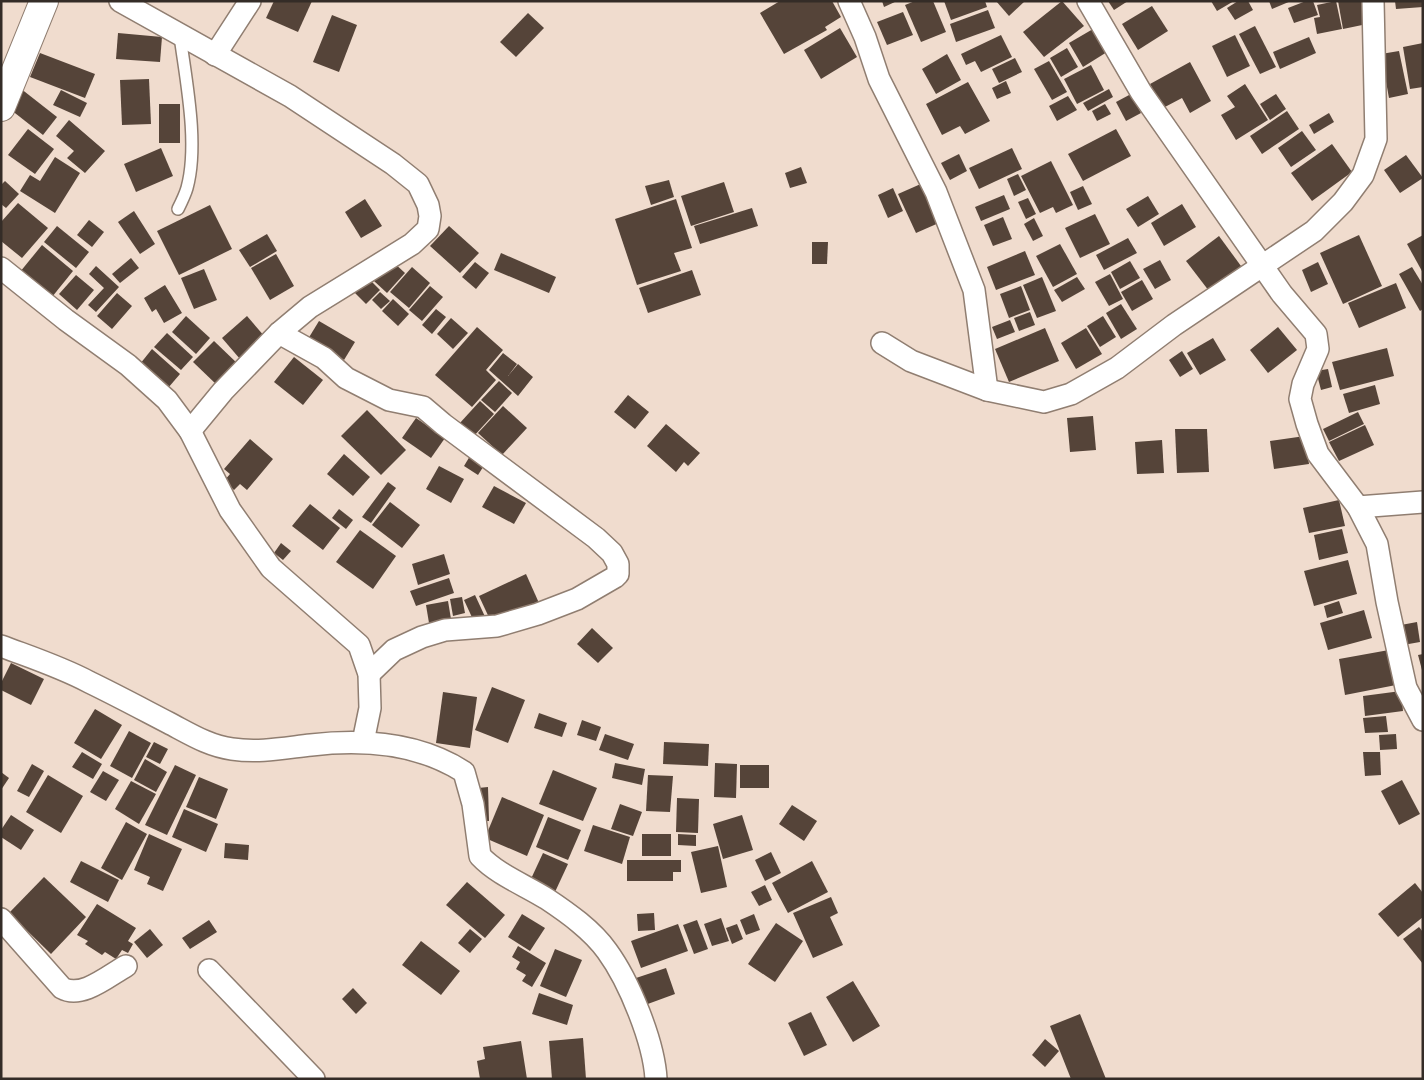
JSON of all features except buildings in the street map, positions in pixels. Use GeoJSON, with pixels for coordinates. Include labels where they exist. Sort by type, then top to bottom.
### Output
{"type":"FeatureCollection","features":[{"type":"Feature","properties":{"kind":"street"},"geometry":{"type":"LineString","coordinates":[[1,107],[44,1]]}},
{"type":"Feature","properties":{"kind":"street"},"geometry":{"type":"LineString","coordinates":[[120,1],[290,96],[394,164],[418,184],[428,205],[430,216],[428,229],[412,244],[310,307],[279,333],[223,391],[190,431]]}},
{"type":"Feature","properties":{"kind":"street"},"geometry":{"type":"LineString","coordinates":[[215,55],[250,1]]}},
{"type":"Feature","properties":{"kind":"street"},"geometry":{"type":"LineString","coordinates":[[849,1],[865,37],[879,79],[936,192],[974,290],[987,390]]}},
{"type":"Feature","properties":{"kind":"street"},"geometry":{"type":"LineString","coordinates":[[1088,1],[1141,92],[1263,266],[1316,334],[1318,349],[1303,384],[1300,399],[1318,454],[1358,507],[1377,544],[1386,602],[1406,688],[1423,720]]}},
{"type":"Feature","properties":{"kind":"street"},"geometry":{"type":"LineString","coordinates":[[882,343],[911,361],[987,390],[1044,402],[1071,394],[1117,368],[1174,325],[1314,231],[1343,202],[1363,175],[1376,139],[1374,1]]}},
{"type":"Feature","properties":{"kind":"street"},"geometry":{"type":"LineString","coordinates":[[1,268],[66,320],[128,365],[167,400],[190,431],[230,510],[271,568],[359,645],[369,674],[369,716],[363,742]]}},
{"type":"Feature","properties":{"kind":"street"},"geometry":{"type":"LineString","coordinates":[[279,333],[324,358],[346,378],[389,400],[423,407],[443,424],[578,523],[612,553],[618,564],[618,574],[615,577],[577,599],[497,626],[445,630],[422,637],[394,650],[369,674]]}},
{"type":"Feature","properties":{"kind":"street"},"geometry":{"type":"LineString","coordinates":[[1358,507],[1423,502]]}},
{"type":"Feature","properties":{"kind":"street"},"geometry":{"type":"LineString","coordinates":[[1,646],[86,680],[208,743],[232,749],[270,751],[312,745],[363,742],[394,745],[452,764],[464,772],[473,804],[480,856],[496,871],[526,886],[582,925],[606,950],[618,968],[646,1031],[656,1079]]}},
{"type":"Feature","properties":{"kind":"street"},"geometry":{"type":"LineString","coordinates":[[1,919],[62,988],[69,992],[84,989],[126,966]]}},
{"type":"Feature","properties":{"kind":"street"},"geometry":{"type":"LineString","coordinates":[[209,970],[314,1079]]}},
{"type":"Feature","properties":{"kind":"lane"},"geometry":{"type":"LineString","coordinates":[[178,209],[187,188],[191,148],[189,105],[180,36]]}}]}
